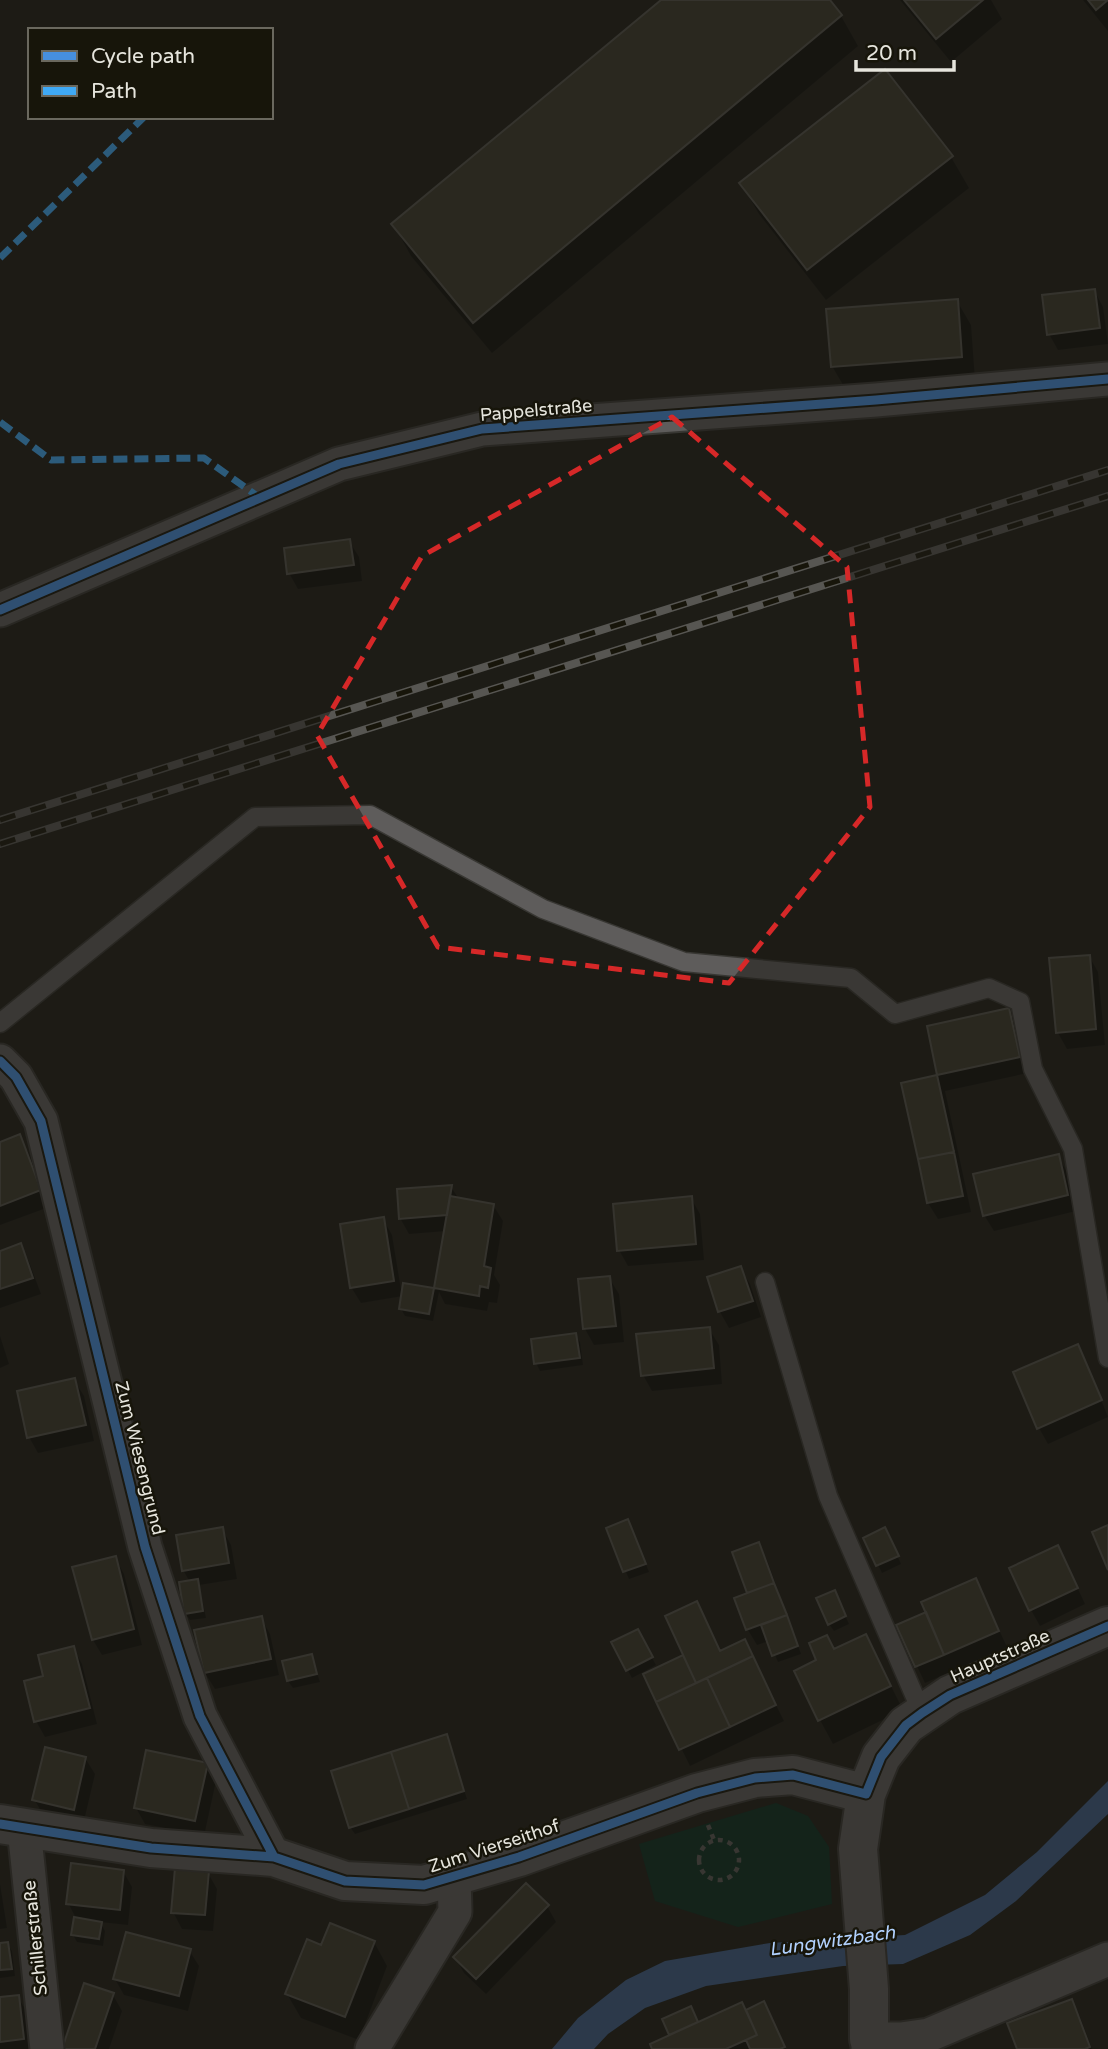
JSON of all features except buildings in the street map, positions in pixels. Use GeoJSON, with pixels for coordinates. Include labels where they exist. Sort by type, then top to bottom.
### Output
{"type":"FeatureCollection","features":[{"type":"Feature","properties":{"kind":"street","name":"Pappelstraße"},"geometry":{"type":"LineString","coordinates":[[0,610],[339,464],[482,429],[876,400],[1108,379]]}},
{"type":"Feature","properties":{"kind":"street","name":"Zum Wiesengrund"},"geometry":{"type":"LineString","coordinates":[[0,1061],[16,1077],[41,1121],[145,1547],[200,1716],[274,1857]]}},
{"type":"Feature","properties":{"kind":"street","name":"Hauptstraße"},"geometry":{"type":"LineString","coordinates":[[868,2044],[869,1989],[858,1849],[866,1794],[881,1757],[906,1725],[950,1695],[1108,1626]]}},
{"type":"Feature","properties":{"kind":"street","name":"Zum Vierseithof"},"geometry":{"type":"LineString","coordinates":[[12,1826],[151,1848],[274,1857],[345,1881],[424,1885],[519,1857],[697,1793],[755,1778],[793,1775],[866,1794]]}},
{"type":"Feature","properties":{"kind":"street","name":"Schillerstraße"},"geometry":{"type":"LineString","coordinates":[[12,1826],[47,2049]]}},
{"type":"Feature","properties":{"kind":"street"},"geometry":{"type":"LineString","coordinates":[[372,2049],[456,1912],[454,1877]]}},
{"type":"Feature","properties":{"kind":"street"},"geometry":{"type":"LineString","coordinates":[[868,2044],[929,2035],[1108,1959]]}},
{"type":"Feature","properties":{"kind":"lane"},"geometry":{"type":"LineString","coordinates":[[0,1023],[255,817],[370,815],[543,909],[684,962],[850,978],[895,1014],[989,988],[1020,1002],[1033,1069],[1073,1149],[1108,1358]]}},
{"type":"Feature","properties":{"kind":"lane"},"geometry":{"type":"LineString","coordinates":[[765,1282],[828,1496],[922,1713]]}},
{"type":"Feature","properties":{"kind":"path"},"geometry":{"type":"LineString","coordinates":[[714,1840],[728,1842],[738,1851],[739,1865],[732,1877],[718,1881],[705,1875],[699,1863],[702,1849],[714,1840]]}},
{"type":"Feature","properties":{"kind":"highlighted area"},"geometry":{"type":"Polygon","coordinates":[[[672,417],[847,567],[870,807],[729,983],[438,947],[317,735],[422,556],[672,417]]]}},
{"type":"Feature","properties":{"kind":"green space"},"geometry":{"type":"Polygon","coordinates":[[[776,1803],[808,1816],[829,1847],[832,1904],[738,1927],[655,1901],[639,1844],[776,1803]]]}},
{"type":"Feature","properties":{"kind":"water","name":"Lungwitzbach"},"geometry":{"type":"Polygon","coordinates":[[[1108,1781],[1108,1814],[1016,1901],[970,1935],[903,1964],[843,1966],[706,1986],[645,2008],[608,2034],[594,2049],[552,2049],[578,2018],[626,1980],[665,1961],[770,1943],[905,1935],[985,1895],[1037,1852],[1108,1781]]]}},
{"type":"Feature","properties":{"kind":"railway"},"geometry":{"type":"LineString","coordinates":[[0,820],[1108,470]]}},
{"type":"Feature","properties":{"kind":"railway"},"geometry":{"type":"LineString","coordinates":[[0,844],[1108,496]]}},
{"type":"Feature","properties":{"kind":"marked path"},"geometry":{"type":"LineString","coordinates":[[0,258],[142,119]]}},
{"type":"Feature","properties":{"kind":"marked path"},"geometry":{"type":"LineString","coordinates":[[0,422],[51,460],[204,458],[260,498]]}},
{"type":"Feature","properties":{"kind":"cycle path"},"geometry":{"type":"LineString","coordinates":[[0,610],[339,464],[482,429],[876,400],[1108,379]]}},
{"type":"Feature","properties":{"kind":"cycle path"},"geometry":{"type":"LineString","coordinates":[[0,1061],[16,1077],[41,1121],[145,1547],[200,1716],[274,1857]]}},
{"type":"Feature","properties":{"kind":"cycle path"},"geometry":{"type":"LineString","coordinates":[[0,1824],[151,1848],[274,1857],[345,1881],[424,1885],[519,1857],[697,1793],[755,1778],[793,1775],[866,1794],[881,1757],[906,1725],[922,1713],[950,1695],[1108,1626]]}}]}
